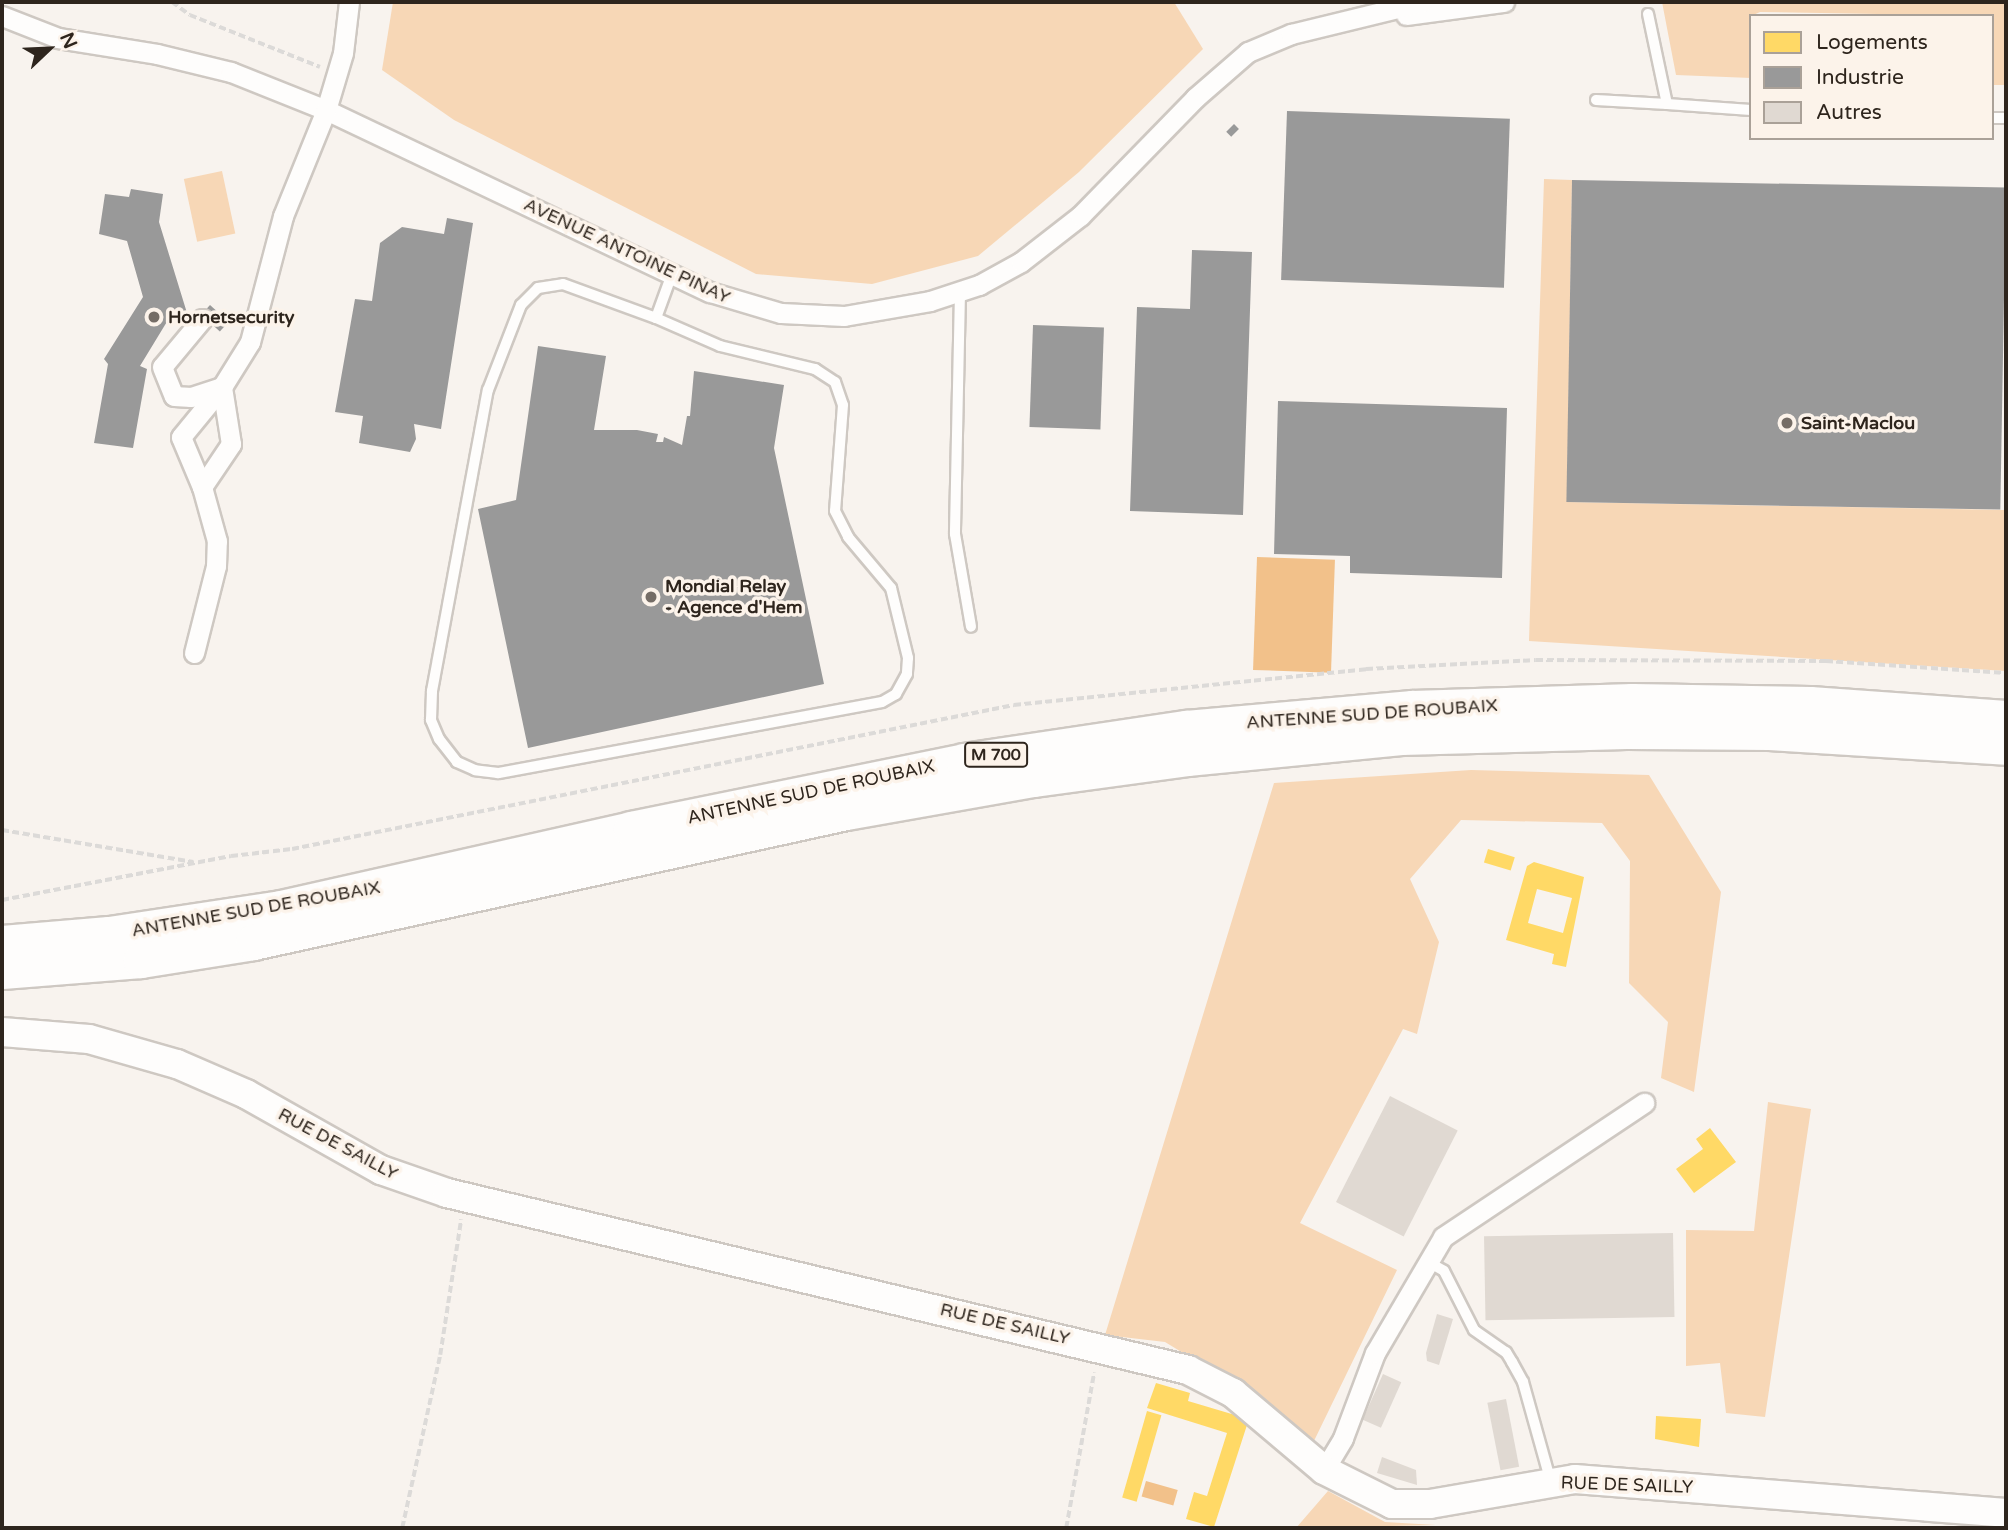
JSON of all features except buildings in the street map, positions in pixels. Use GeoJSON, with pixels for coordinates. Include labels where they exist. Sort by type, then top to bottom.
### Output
{"type":"FeatureCollection","features":[{"type":"Feature","properties":{"kind":"highway"},"geometry":{"type":"LineString","coordinates":[[1866,708],[1950,698],[2006,702]]}},
{"type":"Feature","properties":{"kind":"highway","name":"ANTENNE SUD DE ROUBAIX"},"geometry":{"type":"LineString","coordinates":[[2,943],[99,935],[281,908],[841,785],[1137,734],[1450,706],[1682,701],[1866,708],[2006,718]]}},
{"type":"Feature","properties":{"kind":"highway","name":"ANTENNE SUD DE ROUBAIX"},"geometry":{"type":"LineString","coordinates":[[2,971],[100,965],[253,942],[846,813],[1034,779],[1187,758],[1401,737],[1661,730],[1796,733],[2006,747]]}},
{"type":"Feature","properties":{"kind":"street"},"geometry":{"type":"LineString","coordinates":[[194,653],[216,566],[217,541],[202,486],[181,437],[222,387],[250,342],[283,216],[326,110],[347,32],[349,2]]}},
{"type":"Feature","properties":{"kind":"street","name":"AVENUE ANTOINE PINAY"},"geometry":{"type":"LineString","coordinates":[[2,16],[58,38],[157,54],[231,72],[326,110],[672,274],[756,307],[813,315],[872,313],[960,292],[1021,262],[1080,216],[1238,59],[1275,40],[1422,2]]}},
{"type":"Feature","properties":{"kind":"street","name":"AVENUE ANTOINE PINAY"},"geometry":{"type":"LineString","coordinates":[[1356,20],[1504,2]]}},
{"type":"Feature","properties":{"kind":"street"},"geometry":{"type":"LineString","coordinates":[[202,319],[162,367],[165,382],[174,396],[191,397],[222,387]]}},
{"type":"Feature","properties":{"kind":"street"},"geometry":{"type":"LineString","coordinates":[[202,486],[231,444],[222,387]]}},
{"type":"Feature","properties":{"kind":"street","name":"RUE DE SAILLY"},"geometry":{"type":"LineString","coordinates":[[2,1032],[89,1039],[167,1060],[246,1094],[381,1170],[465,1197],[1100,1346],[1212,1380],[1324,1469],[1370,1495],[1411,1506],[1552,1482],[1656,1483],[2006,1513]]}},
{"type":"Feature","properties":{"kind":"street"},"geometry":{"type":"LineString","coordinates":[[1324,1469],[1343,1437],[1375,1353],[1443,1237],[1644,1103]]}},
{"type":"Feature","properties":{"kind":"lane"},"geometry":{"type":"LineString","coordinates":[[1648,13],[1667,104]]}},
{"type":"Feature","properties":{"kind":"lane"},"geometry":{"type":"LineString","coordinates":[[1597,100],[1749,110]]}},
{"type":"Feature","properties":{"kind":"lane"},"geometry":{"type":"LineString","coordinates":[[656,318],[672,274]]}},
{"type":"Feature","properties":{"kind":"lane"},"geometry":{"type":"LineString","coordinates":[[563,284],[656,318],[720,346],[816,369],[835,382],[843,405],[835,511],[848,537],[891,588],[908,658],[907,674],[895,694],[882,702],[498,773],[475,770],[457,762],[439,739],[431,720],[432,691],[488,390],[521,304],[538,288],[563,284]]}},
{"type":"Feature","properties":{"kind":"lane"},"geometry":{"type":"LineString","coordinates":[[960,292],[954,534],[971,627]]}},
{"type":"Feature","properties":{"kind":"lane"},"geometry":{"type":"LineString","coordinates":[[1428,1262],[1444,1271],[1474,1329],[1506,1352],[1512,1362],[1523,1382],[1552,1482]]}},
{"type":"Feature","properties":{"kind":"path"},"geometry":{"type":"LineString","coordinates":[[172,2],[190,15],[319,66],[331,89]]}},
{"type":"Feature","properties":{"kind":"path"},"geometry":{"type":"LineString","coordinates":[[2,830],[198,863]]}},
{"type":"Feature","properties":{"kind":"path"},"geometry":{"type":"LineString","coordinates":[[402,1528],[440,1355],[465,1197]]}},
{"type":"Feature","properties":{"kind":"path"},"geometry":{"type":"LineString","coordinates":[[1066,1528],[1100,1346]]}},
{"type":"Feature","properties":{"kind":"shaded area"},"geometry":{"type":"Polygon","coordinates":[[[393,2],[1174,2],[1203,49],[1079,172],[978,256],[872,284],[756,274],[454,120],[382,70],[393,2]]]}},
{"type":"Feature","properties":{"kind":"shaded area"},"geometry":{"type":"Polygon","coordinates":[[[1662,2],[2006,2],[2006,85],[1994,85],[1994,14],[1749,14],[1749,78],[1676,75],[1662,2]]]}},
{"type":"Feature","properties":{"kind":"shaded area"},"geometry":{"type":"Polygon","coordinates":[[[222,171],[235,234],[197,242],[184,179],[222,171]]]}},
{"type":"Feature","properties":{"kind":"shaded area"},"geometry":{"type":"Polygon","coordinates":[[[1544,179],[1572,180],[1567,502],[2006,510],[2006,671],[1529,641],[1544,179]]]}},
{"type":"Feature","properties":{"kind":"shaded area"},"geometry":{"type":"Polygon","coordinates":[[[1257,557],[1335,560],[1331,673],[1253,670],[1257,557]]]}},
{"type":"Feature","properties":{"kind":"shaded area"},"geometry":{"type":"Polygon","coordinates":[[[1471,770],[1649,775],[1721,892],[1694,1092],[1661,1078],[1668,1022],[1629,983],[1630,861],[1602,823],[1461,820],[1410,879],[1439,942],[1417,1034],[1403,1029],[1300,1223],[1397,1270],[1312,1445],[1254,1396],[1165,1342],[1105,1335],[1274,783],[1471,770]]]}},
{"type":"Feature","properties":{"kind":"shaded area"},"geometry":{"type":"Polygon","coordinates":[[[1768,1102],[1811,1109],[1765,1417],[1726,1413],[1720,1363],[1686,1366],[1686,1230],[1754,1231],[1768,1102]]]}},
{"type":"Feature","properties":{"kind":"shaded area"},"geometry":{"type":"Polygon","coordinates":[[[1146,1481],[1178,1490],[1173,1505],[1142,1496],[1146,1481]]]}},
{"type":"Feature","properties":{"kind":"shaded area"},"geometry":{"type":"Polygon","coordinates":[[[1328,1491],[1385,1522],[1436,1525],[1296,1528],[1328,1491]]]}},
{"type":"Feature","properties":{"kind":"place","name":"Hornetsecurity"},"geometry":{"type":"Point","coordinates":[154,317]}},
{"type":"Feature","properties":{"kind":"place","name":"Saint-Maclou"},"geometry":{"type":"Point","coordinates":[1787,423]}},
{"type":"Feature","properties":{"kind":"place","name":"Mondial Relay - Agence d'Hem"},"geometry":{"type":"Point","coordinates":[651,597]}}]}
